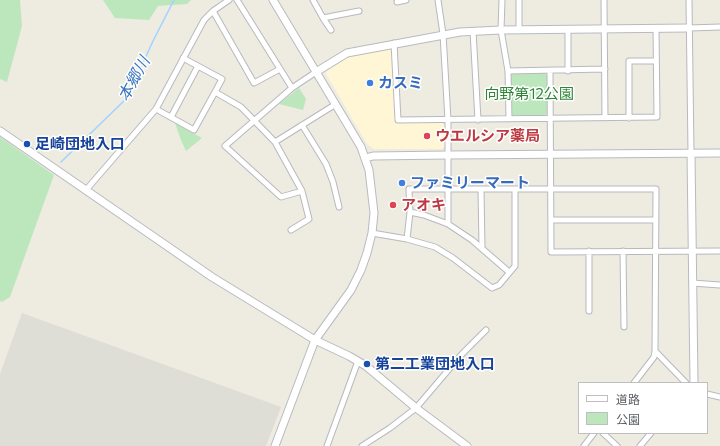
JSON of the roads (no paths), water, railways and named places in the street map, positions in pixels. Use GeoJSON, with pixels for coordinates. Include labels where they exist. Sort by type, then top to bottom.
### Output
{"type":"FeatureCollection","features":[{"type":"Feature","properties":{"kind":"street"},"geometry":{"type":"LineString","coordinates":[[86,190],[156,109],[204,20],[213,11],[229,0]]}},
{"type":"Feature","properties":{"kind":"street"},"geometry":{"type":"LineString","coordinates":[[237,0],[292,88]]}},
{"type":"Feature","properties":{"kind":"street"},"geometry":{"type":"LineString","coordinates":[[273,0],[336,104],[366,158],[372,186],[374,212],[372,233],[361,270],[351,290],[315,340],[274,446]]}},
{"type":"Feature","properties":{"kind":"street"},"geometry":{"type":"LineString","coordinates":[[313,0],[331,30]]}},
{"type":"Feature","properties":{"kind":"street"},"geometry":{"type":"LineString","coordinates":[[397,2],[406,0]]}},
{"type":"Feature","properties":{"kind":"street"},"geometry":{"type":"LineString","coordinates":[[438,0],[443,34],[448,120],[448,224]]}},
{"type":"Feature","properties":{"kind":"street"},"geometry":{"type":"LineString","coordinates":[[502,0],[501,30],[508,71],[509,119]]}},
{"type":"Feature","properties":{"kind":"street"},"geometry":{"type":"LineString","coordinates":[[519,0],[519,30]]}},
{"type":"Feature","properties":{"kind":"street"},"geometry":{"type":"LineString","coordinates":[[604,0],[605,118]]}},
{"type":"Feature","properties":{"kind":"street"},"geometry":{"type":"LineString","coordinates":[[689,0],[694,382]]}},
{"type":"Feature","properties":{"kind":"street"},"geometry":{"type":"LineString","coordinates":[[213,11],[254,83],[280,69]]}},
{"type":"Feature","properties":{"kind":"street"},"geometry":{"type":"LineString","coordinates":[[323,18],[359,11]]}},
{"type":"Feature","properties":{"kind":"street"},"geometry":{"type":"LineString","coordinates":[[302,191],[281,197],[225,146],[292,88],[347,53],[443,34],[473,31],[720,27]]}},
{"type":"Feature","properties":{"kind":"street"},"geometry":{"type":"LineString","coordinates":[[394,43],[398,120],[657,117],[656,28]]}},
{"type":"Feature","properties":{"kind":"street"},"geometry":{"type":"LineString","coordinates":[[568,29],[568,70]]}},
{"type":"Feature","properties":{"kind":"street"},"geometry":{"type":"LineString","coordinates":[[473,31],[478,120]]}},
{"type":"Feature","properties":{"kind":"street"},"geometry":{"type":"LineString","coordinates":[[156,109],[194,130],[222,79],[183,58]]}},
{"type":"Feature","properties":{"kind":"street"},"geometry":{"type":"LineString","coordinates":[[629,118],[629,61],[656,61]]}},
{"type":"Feature","properties":{"kind":"street"},"geometry":{"type":"LineString","coordinates":[[171,117],[198,66]]}},
{"type":"Feature","properties":{"kind":"street"},"geometry":{"type":"LineString","coordinates":[[508,71],[604,70]]}},
{"type":"Feature","properties":{"kind":"street"},"geometry":{"type":"LineString","coordinates":[[550,71],[551,252],[720,251]]}},
{"type":"Feature","properties":{"kind":"street"},"geometry":{"type":"LineString","coordinates":[[215,92],[241,107],[275,142],[302,191],[309,219],[291,230]]}},
{"type":"Feature","properties":{"kind":"street"},"geometry":{"type":"LineString","coordinates":[[275,142],[336,104]]}},
{"type":"Feature","properties":{"kind":"street"},"geometry":{"type":"LineString","coordinates":[[302,125],[326,164],[333,182],[339,207]]}},
{"type":"Feature","properties":{"kind":"street"},"geometry":{"type":"LineString","coordinates":[[0,131],[191,264],[315,340],[358,361],[416,408],[467,446]]}},
{"type":"Feature","properties":{"kind":"street"},"geometry":{"type":"LineString","coordinates":[[366,158],[373,156],[720,153]]}},
{"type":"Feature","properties":{"kind":"street"},"geometry":{"type":"LineString","coordinates":[[481,189],[482,248]]}},
{"type":"Feature","properties":{"kind":"street"},"geometry":{"type":"LineString","coordinates":[[372,233],[407,239],[435,247],[453,258],[492,288],[498,286],[515,266],[515,189]]}},
{"type":"Feature","properties":{"kind":"street"},"geometry":{"type":"LineString","coordinates":[[407,239],[410,212],[409,190],[656,189],[655,351],[654,357],[635,382]]}},
{"type":"Feature","properties":{"kind":"street"},"geometry":{"type":"LineString","coordinates":[[410,212],[424,215],[448,224],[482,248],[509,272]]}},
{"type":"Feature","properties":{"kind":"street"},"geometry":{"type":"LineString","coordinates":[[551,220],[656,220]]}},
{"type":"Feature","properties":{"kind":"street"},"geometry":{"type":"LineString","coordinates":[[589,251],[589,311]]}},
{"type":"Feature","properties":{"kind":"street"},"geometry":{"type":"LineString","coordinates":[[623,251],[624,327]]}},
{"type":"Feature","properties":{"kind":"street"},"geometry":{"type":"LineString","coordinates":[[692,283],[720,285]]}},
{"type":"Feature","properties":{"kind":"street"},"geometry":{"type":"LineString","coordinates":[[362,446],[390,428],[416,408],[462,354],[486,330]]}},
{"type":"Feature","properties":{"kind":"street"},"geometry":{"type":"LineString","coordinates":[[655,351],[685,382]]}},
{"type":"Feature","properties":{"kind":"street"},"geometry":{"type":"LineString","coordinates":[[327,446],[358,361]]}},
{"type":"Feature","properties":{"kind":"street"},"geometry":{"type":"LineString","coordinates":[[708,394],[720,397]]}},
{"type":"Feature","properties":{"kind":"street"},"geometry":{"type":"LineString","coordinates":[[584,446],[593,434]]}},
{"type":"Feature","properties":{"kind":"street"},"geometry":{"type":"LineString","coordinates":[[604,434],[616,446]]}},
{"type":"Feature","properties":{"kind":"street"},"geometry":{"type":"LineString","coordinates":[[640,446],[650,434]]}},
{"type":"Feature","properties":{"kind":"waterway","name":"本郷川"},"geometry":{"type":"LineString","coordinates":[[61,162],[127,98],[153,41],[174,0]]}},
{"type":"Feature","properties":{"kind":"place","name":"カスミ"},"geometry":{"type":"Point","coordinates":[370,83]}},
{"type":"Feature","properties":{"kind":"place","name":"ウエルシア薬局"},"geometry":{"type":"Point","coordinates":[427,136]}},
{"type":"Feature","properties":{"kind":"place","name":"足崎団地入口"},"geometry":{"type":"Point","coordinates":[27,144]}},
{"type":"Feature","properties":{"kind":"place","name":"ファミリーマート"},"geometry":{"type":"Point","coordinates":[402,183]}},
{"type":"Feature","properties":{"kind":"place","name":"アオキ"},"geometry":{"type":"Point","coordinates":[393,205]}},
{"type":"Feature","properties":{"kind":"place","name":"第二工業団地入口"},"geometry":{"type":"Point","coordinates":[367,364]}},
{"type":"Feature","properties":{"kind":"park label","name":"向野第12公園"},"geometry":{"type":"Point","coordinates":[529,94]}}]}
